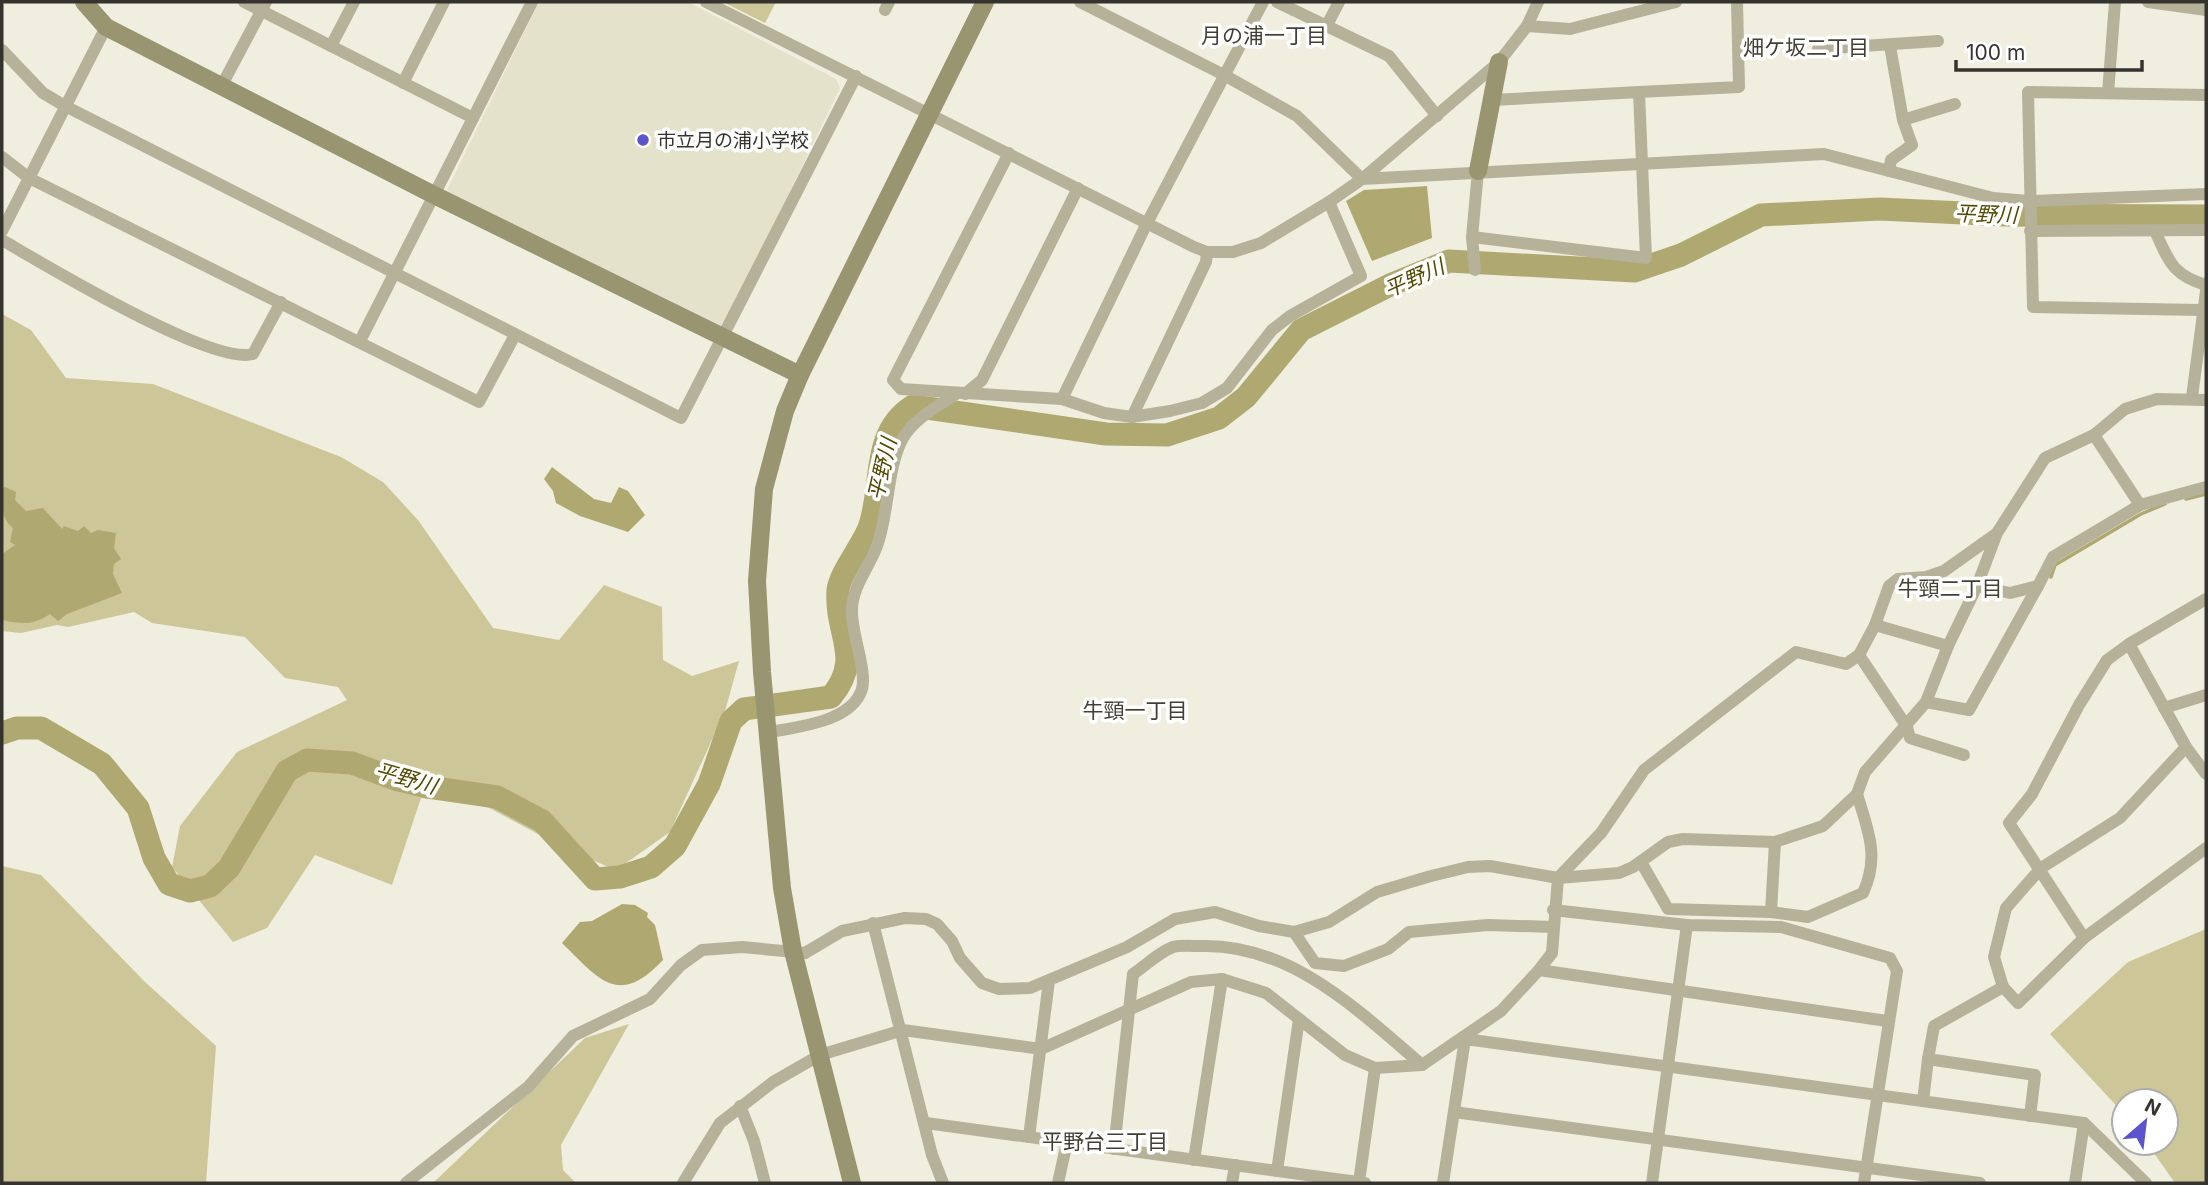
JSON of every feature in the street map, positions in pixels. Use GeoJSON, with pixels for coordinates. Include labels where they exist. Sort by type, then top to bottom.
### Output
{"type":"FeatureCollection","features":[{"type":"Feature","properties":{"kind":"street"},"geometry":{"type":"LineString","coordinates":[[84,2],[106,27],[434,195],[800,375]]}},
{"type":"Feature","properties":{"kind":"street"},"geometry":{"type":"LineString","coordinates":[[244,2],[263,6],[331,47],[473,118]]}},
{"type":"Feature","properties":{"kind":"street"},"geometry":{"type":"LineString","coordinates":[[331,47],[354,2]]}},
{"type":"Feature","properties":{"kind":"street"},"geometry":{"type":"LineString","coordinates":[[403,83],[444,2]]}},
{"type":"Feature","properties":{"kind":"street"},"geometry":{"type":"LineString","coordinates":[[360,341],[532,2]]}},
{"type":"Feature","properties":{"kind":"street"},"geometry":{"type":"LineString","coordinates":[[706,2],[1147,223],[1207,251],[1233,252],[1262,243],[1362,179],[1499,62],[1527,26],[1538,2]]}},
{"type":"Feature","properties":{"kind":"street"},"geometry":{"type":"LineString","coordinates":[[852,1183],[793,951],[782,888],[770,732],[762,672],[757,582],[764,489],[785,411],[800,375],[985,2]]}},
{"type":"Feature","properties":{"kind":"street"},"geometry":{"type":"LineString","coordinates":[[1062,399],[1147,223],[1263,2]]}},
{"type":"Feature","properties":{"kind":"street"},"geometry":{"type":"LineString","coordinates":[[1277,2],[1389,56],[1437,116]]}},
{"type":"Feature","properties":{"kind":"street"},"geometry":{"type":"LineString","coordinates":[[1327,25],[1339,2]]}},
{"type":"Feature","properties":{"kind":"street"},"geometry":{"type":"LineString","coordinates":[[1527,26],[1570,29],[1676,2]]}},
{"type":"Feature","properties":{"kind":"street"},"geometry":{"type":"LineString","coordinates":[[1493,100],[1738,87],[1737,2]]}},
{"type":"Feature","properties":{"kind":"street"},"geometry":{"type":"LineString","coordinates":[[2108,93],[2115,2]]}},
{"type":"Feature","properties":{"kind":"street"},"geometry":{"type":"LineString","coordinates":[[2148,2],[2206,10]]}},
{"type":"Feature","properties":{"kind":"street"},"geometry":{"type":"LineString","coordinates":[[1084,3],[1297,116],[1362,179],[1824,154],[1993,198],[2029,201],[2206,194]]}},
{"type":"Feature","properties":{"kind":"street"},"geometry":{"type":"LineString","coordinates":[[222,86],[263,6]]}},
{"type":"Feature","properties":{"kind":"street"},"geometry":{"type":"LineString","coordinates":[[2,231],[106,27]]}},
{"type":"Feature","properties":{"kind":"street"},"geometry":{"type":"LineString","coordinates":[[1818,49],[1938,41]]}},
{"type":"Feature","properties":{"kind":"street"},"geometry":{"type":"LineString","coordinates":[[1889,171],[1891,160],[1912,145],[1903,120],[1890,46]]}},
{"type":"Feature","properties":{"kind":"street"},"geometry":{"type":"LineString","coordinates":[[2,50],[43,93],[65,106],[681,418],[856,76]]}},
{"type":"Feature","properties":{"kind":"street"},"geometry":{"type":"LineString","coordinates":[[1475,270],[1472,237],[1478,171],[1499,62]]}},
{"type":"Feature","properties":{"kind":"street"},"geometry":{"type":"LineString","coordinates":[[1472,237],[1646,258],[1639,92]]}},
{"type":"Feature","properties":{"kind":"street"},"geometry":{"type":"LineString","coordinates":[[2201,310],[2032,307],[2028,92],[2206,95]]}},
{"type":"Feature","properties":{"kind":"street"},"geometry":{"type":"LineString","coordinates":[[1903,120],[1955,104]]}},
{"type":"Feature","properties":{"kind":"street"},"geometry":{"type":"LineString","coordinates":[[1009,153],[893,380],[901,389],[1062,399],[1104,413],[1132,417],[1202,403],[1227,388],[1272,330],[1290,316],[1361,276],[1329,202]]}},
{"type":"Feature","properties":{"kind":"street"},"geometry":{"type":"LineString","coordinates":[[2,157],[29,178],[479,402],[515,335]]}},
{"type":"Feature","properties":{"kind":"street"},"geometry":{"type":"LineString","coordinates":[[770,732],[832,719],[855,700],[862,689],[862,674],[853,632],[853,596],[877,547],[902,440],[913,424],[982,380],[1079,188]]}},
{"type":"Feature","properties":{"kind":"street"},"geometry":{"type":"LineString","coordinates":[[2030,231],[2206,230]]}},
{"type":"Feature","properties":{"kind":"street"},"geometry":{"type":"LineString","coordinates":[[2155,231],[2172,267],[2186,279],[2206,285]]}},
{"type":"Feature","properties":{"kind":"street"},"geometry":{"type":"LineString","coordinates":[[2,240],[181,337],[242,358],[253,354],[281,302]]}},
{"type":"Feature","properties":{"kind":"street"},"geometry":{"type":"LineString","coordinates":[[1132,417],[1206,262],[1207,251]]}},
{"type":"Feature","properties":{"kind":"street"},"geometry":{"type":"LineString","coordinates":[[2192,397],[2201,310],[2206,291]]}},
{"type":"Feature","properties":{"kind":"street"},"geometry":{"type":"LineString","coordinates":[[406,1183],[528,1087],[573,1036],[650,999],[692,956],[726,946],[805,953],[842,931],[905,918],[937,924],[952,941],[972,974],[982,983],[999,989],[1030,988],[1127,947],[1175,919],[1215,912],[1259,926],[1294,932],[1329,922],[1377,892],[1468,867],[1505,867],[1558,878],[1619,873],[1641,862],[1668,842],[1683,839],[1775,842],[1823,827],[1857,794],[1865,772],[1907,727],[1926,702],[1997,533],[2045,458],[2094,435],[2125,409],[2157,399],[2192,397],[2206,400]]}},
{"type":"Feature","properties":{"kind":"street"},"geometry":{"type":"LineString","coordinates":[[2094,435],[2140,505]]}},
{"type":"Feature","properties":{"kind":"street"},"geometry":{"type":"LineString","coordinates":[[1926,702],[1969,710],[2053,557],[2140,505],[2206,487]]}},
{"type":"Feature","properties":{"kind":"street"},"geometry":{"type":"LineString","coordinates":[[683,1183],[720,1124],[740,1106],[820,1055],[903,1030],[1041,1049],[1191,982],[1222,979],[1266,993],[1345,1055],[1375,1068],[1422,1065],[1465,1039],[1501,1011],[1552,953],[1553,910],[1558,878],[1601,833],[1644,770],[1796,652],[1846,664],[1859,655],[1875,625],[1889,586],[1898,579],[1926,577],[1944,572],[1997,533]]}},
{"type":"Feature","properties":{"kind":"street"},"geometry":{"type":"LineString","coordinates":[[1977,586],[2010,593],[2038,586]]}},
{"type":"Feature","properties":{"kind":"street"},"geometry":{"type":"LineString","coordinates":[[2084,938],[2041,868],[2009,823],[2032,794],[2078,705],[2107,660],[2206,599]]}},
{"type":"Feature","properties":{"kind":"street"},"geometry":{"type":"LineString","coordinates":[[1875,625],[1948,646]]}},
{"type":"Feature","properties":{"kind":"street"},"geometry":{"type":"LineString","coordinates":[[2129,644],[2186,747],[2206,774]]}},
{"type":"Feature","properties":{"kind":"street"},"geometry":{"type":"LineString","coordinates":[[1859,655],[1907,727],[1910,738],[1964,755]]}},
{"type":"Feature","properties":{"kind":"street"},"geometry":{"type":"LineString","coordinates":[[2164,708],[2206,695]]}},
{"type":"Feature","properties":{"kind":"street"},"geometry":{"type":"LineString","coordinates":[[2186,747],[2120,818],[2041,868],[2006,908],[1994,957],[2003,987],[2018,1003],[2084,938],[2206,848]]}},
{"type":"Feature","properties":{"kind":"street"},"geometry":{"type":"LineString","coordinates":[[1641,862],[1668,909],[1771,912],[1808,918],[1863,893],[1870,877],[1874,856],[1857,794]]}},
{"type":"Feature","properties":{"kind":"street"},"geometry":{"type":"LineString","coordinates":[[1771,912],[1775,842]]}},
{"type":"Feature","properties":{"kind":"street"},"geometry":{"type":"LineString","coordinates":[[1553,910],[1687,925],[1781,927],[1890,958],[1897,971],[1887,1021],[1864,1183]]}},
{"type":"Feature","properties":{"kind":"street"},"geometry":{"type":"LineString","coordinates":[[873,923],[903,1030],[932,1155],[943,1183]]}},
{"type":"Feature","properties":{"kind":"street"},"geometry":{"type":"LineString","coordinates":[[1294,932],[1315,963],[1344,966],[1388,949],[1409,932],[1488,925],[1553,927]]}},
{"type":"Feature","properties":{"kind":"street"},"geometry":{"type":"LineString","coordinates":[[1652,1183],[1687,925]]}},
{"type":"Feature","properties":{"kind":"street"},"geometry":{"type":"LineString","coordinates":[[1114,1149],[1133,974],[1174,947],[1215,946],[1245,949],[1276,959],[1342,996],[1422,1065]]}},
{"type":"Feature","properties":{"kind":"street"},"geometry":{"type":"LineString","coordinates":[[1539,970],[1887,1021]]}},
{"type":"Feature","properties":{"kind":"street"},"geometry":{"type":"LineString","coordinates":[[1194,1160],[1222,979]]}},
{"type":"Feature","properties":{"kind":"street"},"geometry":{"type":"LineString","coordinates":[[1029,1138],[1049,981]]}},
{"type":"Feature","properties":{"kind":"street"},"geometry":{"type":"LineString","coordinates":[[1923,1101],[1934,1026],[2003,987]]}},
{"type":"Feature","properties":{"kind":"street"},"geometry":{"type":"LineString","coordinates":[[1277,1171],[1299,1019]]}},
{"type":"Feature","properties":{"kind":"street"},"geometry":{"type":"LineString","coordinates":[[1465,1039],[2084,1124],[2146,1183]]}},
{"type":"Feature","properties":{"kind":"street"},"geometry":{"type":"LineString","coordinates":[[1443,1183],[1465,1039]]}},
{"type":"Feature","properties":{"kind":"street"},"geometry":{"type":"LineString","coordinates":[[1928,1059],[2035,1075],[2030,1116]]}},
{"type":"Feature","properties":{"kind":"street"},"geometry":{"type":"LineString","coordinates":[[1359,1182],[1375,1068]]}},
{"type":"Feature","properties":{"kind":"street"},"geometry":{"type":"LineString","coordinates":[[740,1106],[754,1141],[765,1183]]}},
{"type":"Feature","properties":{"kind":"street"},"geometry":{"type":"LineString","coordinates":[[1454,1112],[1980,1183]]}},
{"type":"Feature","properties":{"kind":"street"},"geometry":{"type":"LineString","coordinates":[[926,1123],[1277,1171],[1311,1180],[1365,1183]]}},
{"type":"Feature","properties":{"kind":"street"},"geometry":{"type":"LineString","coordinates":[[2075,1183],[2084,1124]]}},
{"type":"Feature","properties":{"kind":"street"},"geometry":{"type":"LineString","coordinates":[[1058,1183],[1067,1142]]}},
{"type":"Feature","properties":{"kind":"street"},"geometry":{"type":"LineString","coordinates":[[1232,1183],[1234,1165]]}},
{"type":"Feature","properties":{"kind":"shaded area","name":"市立月の浦小学校"},"geometry":{"type":"Polygon","coordinates":[[[539,2],[688,2],[836,79],[840,88],[724,327],[716,330],[446,192],[539,2]]]}},
{"type":"Feature","properties":{"kind":"shaded area"},"geometry":{"type":"Polygon","coordinates":[[[723,2],[776,2],[765,23],[723,2]]]}},
{"type":"Feature","properties":{"kind":"shaded area"},"geometry":{"type":"Polygon","coordinates":[[[1427,186],[1432,238],[1372,261],[1346,201],[1364,190],[1427,186]]]}},
{"type":"Feature","properties":{"kind":"shaded area"},"geometry":{"type":"Polygon","coordinates":[[[2,314],[31,330],[66,378],[153,384],[341,457],[383,482],[418,520],[493,628],[559,640],[604,585],[662,607],[663,660],[692,676],[739,661],[725,711],[670,832],[616,870],[566,849],[478,802],[421,798],[392,885],[315,855],[267,928],[233,942],[172,867],[180,826],[237,752],[347,700],[338,687],[285,678],[245,637],[152,623],[134,612],[68,627],[57,625],[21,633],[2,631],[2,615],[61,532],[2,498],[2,314]]]}},
{"type":"Feature","properties":{"kind":"shaded area"},"geometry":{"type":"Polygon","coordinates":[[[552,467],[594,499],[611,503],[619,487],[628,491],[645,515],[628,532],[580,516],[556,503],[553,491],[544,479],[552,467]]]}},
{"type":"Feature","properties":{"kind":"shaded area"},"geometry":{"type":"Polygon","coordinates":[[[2,488],[16,492],[15,500],[26,511],[43,508],[62,529],[64,526],[78,531],[84,526],[91,533],[98,530],[116,533],[114,548],[121,559],[114,564],[113,574],[122,593],[67,614],[58,621],[50,614],[38,621],[27,623],[2,620],[2,554],[15,545],[10,542],[13,528],[6,520],[3,510],[2,488]]]}},
{"type":"Feature","properties":{"kind":"shaded area"},"geometry":{"type":"Polygon","coordinates":[[[2,507],[21,542],[2,560],[2,507]]]}},
{"type":"Feature","properties":{"kind":"shaded area"},"geometry":{"type":"Polygon","coordinates":[[[2,866],[41,875],[145,982],[216,1046],[206,1183],[2,1183],[2,866]]]}},
{"type":"Feature","properties":{"kind":"shaded area"},"geometry":{"type":"Polygon","coordinates":[[[622,904],[635,905],[648,913],[647,917],[655,925],[663,960],[647,975],[633,983],[621,985],[598,977],[562,943],[580,922],[592,921],[622,904]]]}},
{"type":"Feature","properties":{"kind":"shaded area"},"geometry":{"type":"Polygon","coordinates":[[[2206,929],[2206,1183],[2175,1183],[2157,1157],[2180,1157],[2180,1087],[2110,1087],[2110,1099],[2050,1034],[2128,962],[2206,929]]]}},
{"type":"Feature","properties":{"kind":"shaded area"},"geometry":{"type":"Polygon","coordinates":[[[629,1024],[561,1145],[563,1170],[576,1183],[433,1183],[585,1038],[629,1024]]]}},
{"type":"Feature","properties":{"kind":"waterway","name":"平野川"},"geometry":{"type":"LineString","coordinates":[[2,733],[17,728],[41,728],[102,764],[138,808],[154,858],[169,884],[190,891],[210,886],[229,868],[287,771],[307,760],[352,763],[395,779],[428,787],[497,797],[542,821],[595,879],[620,877],[651,867],[675,846],[709,784],[731,721],[744,709],[831,697],[841,683],[847,658],[838,590],[869,528],[880,462],[890,431],[899,417],[913,406],[1106,434],[1167,435],[1219,418],[1246,397],[1301,330],[1390,285],[1449,261],[1634,271],[1681,255],[1761,215],[1880,209],[2004,215],[2206,216]]}},
{"type":"Feature","properties":{"kind":"waterway"},"geometry":{"type":"LineString","coordinates":[[2186,499],[2206,494]]}},
{"type":"Feature","properties":{"kind":"waterway"},"geometry":{"type":"LineString","coordinates":[[2051,577],[2055,565],[2141,514],[2165,504]]}},
{"type":"Feature","properties":{"kind":"place","name":"市立月の浦小学校"},"geometry":{"type":"Point","coordinates":[643,140]}},
{"type":"Feature","properties":{"kind":"district","name":"月の浦一丁目"},"geometry":{"type":"Point","coordinates":[1264,35]}},
{"type":"Feature","properties":{"kind":"district","name":"畑ケ坂二丁目"},"geometry":{"type":"Point","coordinates":[1806,47]}},
{"type":"Feature","properties":{"kind":"district","name":"牛頸二丁目"},"geometry":{"type":"Point","coordinates":[1950,588]}},
{"type":"Feature","properties":{"kind":"district","name":"牛頸一丁目"},"geometry":{"type":"Point","coordinates":[1135,710]}},
{"type":"Feature","properties":{"kind":"district","name":"平野台三丁目"},"geometry":{"type":"Point","coordinates":[1105,1141]}}]}
